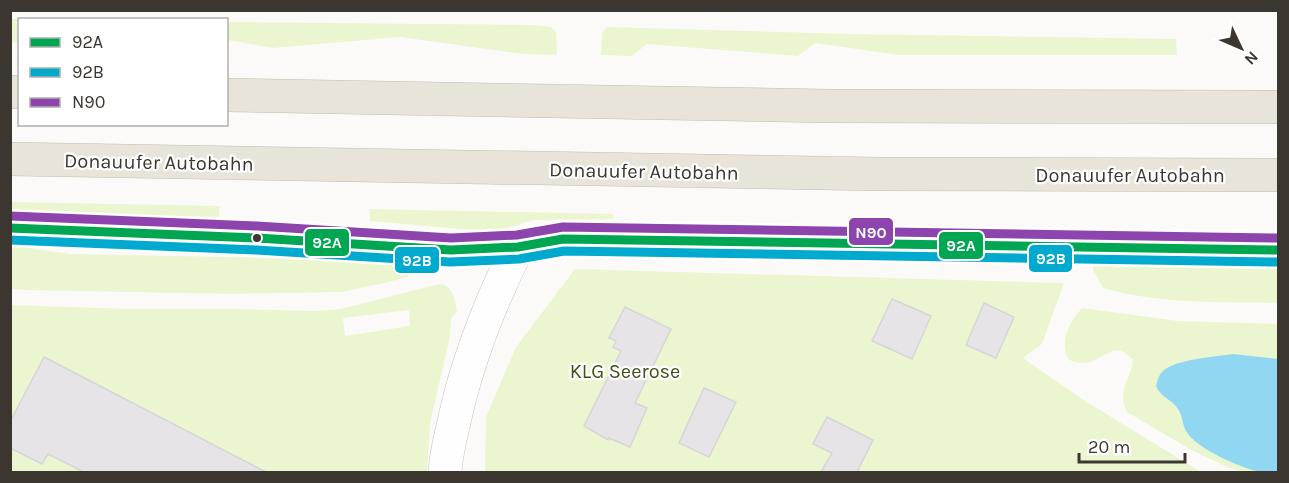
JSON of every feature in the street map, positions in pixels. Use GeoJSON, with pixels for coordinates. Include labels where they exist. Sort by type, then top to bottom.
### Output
{"type":"FeatureCollection","features":[{"type":"Feature","properties":{"kind":"highway"},"geometry":{"type":"LineString","coordinates":[[228,96],[829,106],[1278,106]]}},
{"type":"Feature","properties":{"kind":"highway","name":"Donauufer Autobahn"},"geometry":{"type":"LineString","coordinates":[[10,159],[879,174],[1278,174]]}},
{"type":"Feature","properties":{"kind":"street"},"geometry":{"type":"LineString","coordinates":[[10,228],[257,238],[451,250],[518,247],[563,239],[1278,250]]}},
{"type":"Feature","properties":{"kind":"street"},"geometry":{"type":"LineString","coordinates":[[445,472],[460,395],[472,351],[518,247]]}},
{"type":"Feature","properties":{"kind":"green space"},"geometry":{"type":"Polygon","coordinates":[[[11,19],[18,19],[18,43],[11,42],[11,19]]]}},
{"type":"Feature","properties":{"kind":"green space"},"geometry":{"type":"Polygon","coordinates":[[[228,22],[533,25],[551,27],[556,32],[557,55],[523,54],[400,37],[273,48],[228,40],[228,22]]]}},
{"type":"Feature","properties":{"kind":"green space"},"geometry":{"type":"Polygon","coordinates":[[[607,27],[848,34],[1176,39],[1177,55],[899,55],[815,43],[798,56],[647,44],[632,56],[601,55],[602,33],[607,27]]]}},
{"type":"Feature","properties":{"kind":"green space"},"geometry":{"type":"Polygon","coordinates":[[[11,202],[220,206],[219,217],[11,213],[11,202]]]}},
{"type":"Feature","properties":{"kind":"green space"},"geometry":{"type":"Polygon","coordinates":[[[370,209],[613,214],[614,219],[533,220],[495,232],[370,221],[370,209]]]}},
{"type":"Feature","properties":{"kind":"green space"},"geometry":{"type":"Polygon","coordinates":[[[10,245],[70,254],[427,261],[434,266],[420,273],[389,282],[341,292],[231,294],[25,290],[11,289],[10,245]]]}},
{"type":"Feature","properties":{"kind":"green space"},"geometry":{"type":"Polygon","coordinates":[[[1093,263],[1278,264],[1278,303],[1168,300],[1124,293],[1103,288],[1093,270],[1093,263]]]}},
{"type":"Feature","properties":{"kind":"green space","name":"KLG Seerose"},"geometry":{"type":"Polygon","coordinates":[[[575,269],[1064,283],[1042,344],[1023,358],[1082,399],[1201,472],[485,472],[486,417],[516,347],[575,269]]]}},
{"type":"Feature","properties":{"kind":"green space"},"geometry":{"type":"Polygon","coordinates":[[[439,284],[450,290],[457,312],[451,318],[450,337],[430,423],[427,472],[11,472],[11,305],[130,309],[315,311],[341,309],[439,284]],[[409,310],[343,318],[345,336],[410,326],[409,310]]]}},
{"type":"Feature","properties":{"kind":"green space"},"geometry":{"type":"Polygon","coordinates":[[[1082,308],[1178,321],[1278,324],[1278,472],[1243,472],[1230,468],[1193,451],[1127,412],[1123,398],[1133,360],[1129,356],[1116,350],[1085,363],[1068,359],[1065,338],[1073,319],[1082,308]]]}},
{"type":"Feature","properties":{"kind":"water"},"geometry":{"type":"Polygon","coordinates":[[[1233,354],[1278,359],[1278,472],[1260,472],[1242,466],[1199,444],[1186,431],[1176,406],[1156,386],[1161,373],[1167,368],[1194,359],[1233,354]]]}},
{"type":"Feature","properties":{"kind":"building"},"geometry":{"type":"Polygon","coordinates":[[[892,299],[931,316],[912,359],[872,341],[892,299]]]}},
{"type":"Feature","properties":{"kind":"building"},"geometry":{"type":"Polygon","coordinates":[[[984,303],[1014,317],[996,358],[966,345],[984,303]]]}},
{"type":"Feature","properties":{"kind":"building"},"geometry":{"type":"Polygon","coordinates":[[[625,307],[671,329],[635,403],[647,408],[630,447],[609,438],[608,440],[584,426],[621,351],[613,347],[616,341],[609,338],[625,307]]]}},
{"type":"Feature","properties":{"kind":"building"},"geometry":{"type":"Polygon","coordinates":[[[44,357],[266,472],[84,472],[48,454],[42,464],[10,448],[10,422],[44,357]]]}},
{"type":"Feature","properties":{"kind":"building"},"geometry":{"type":"Polygon","coordinates":[[[704,388],[736,402],[709,457],[679,443],[704,388]]]}},
{"type":"Feature","properties":{"kind":"building"},"geometry":{"type":"Polygon","coordinates":[[[827,417],[873,440],[857,472],[821,472],[832,453],[813,444],[827,417]]]}},
{"type":"Feature","properties":{"kind":"transit line","name":"N90"},"geometry":{"type":"LineString","coordinates":[[10,216],[257,226],[451,238],[517,235],[563,227],[1278,238]]}},
{"type":"Feature","properties":{"kind":"transit line","name":"92A"},"geometry":{"type":"LineString","coordinates":[[10,228],[257,238],[451,250],[518,247],[563,239],[1278,250]]}},
{"type":"Feature","properties":{"kind":"transit line","name":"92B"},"geometry":{"type":"LineString","coordinates":[[10,240],[256,250],[450,262],[519,259],[564,251],[1278,262]]}}]}
